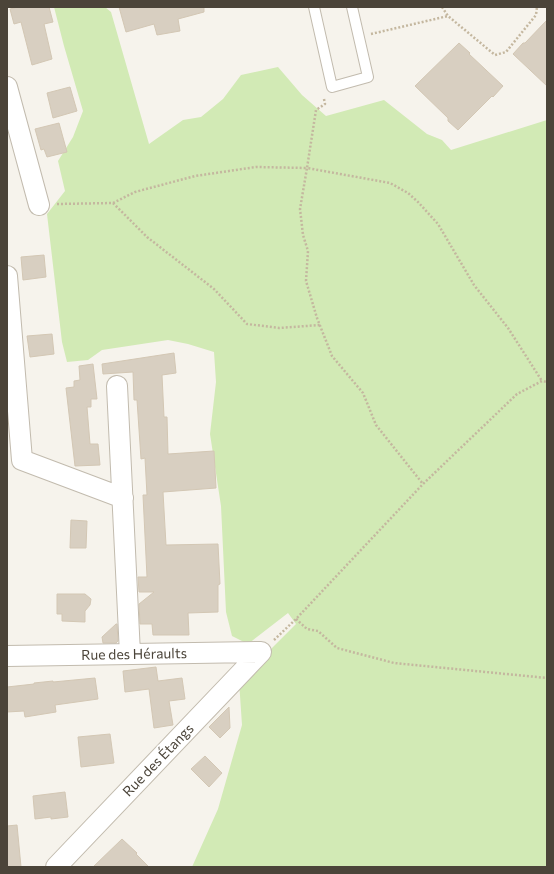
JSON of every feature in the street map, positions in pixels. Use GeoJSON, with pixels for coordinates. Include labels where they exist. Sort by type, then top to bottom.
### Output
{"type":"FeatureCollection","features":[{"type":"Feature","properties":{"kind":"street"},"geometry":{"type":"LineString","coordinates":[[7,87],[39,205]]}},
{"type":"Feature","properties":{"kind":"street"},"geometry":{"type":"LineString","coordinates":[[7,276],[22,460],[123,498]]}},
{"type":"Feature","properties":{"kind":"street"},"geometry":{"type":"LineString","coordinates":[[117,386],[130,654]]}},
{"type":"Feature","properties":{"kind":"street","name":"Rue des Héraults"},"geometry":{"type":"LineString","coordinates":[[7,656],[261,652]]}},
{"type":"Feature","properties":{"kind":"street","name":"Rue des Étangs"},"geometry":{"type":"LineString","coordinates":[[56,867],[261,652]]}},
{"type":"Feature","properties":{"kind":"lane"},"geometry":{"type":"LineString","coordinates":[[314,7],[332,87],[368,77],[352,7]]}},
{"type":"Feature","properties":{"kind":"path"},"geometry":{"type":"LineString","coordinates":[[442,7],[448,16],[495,55],[506,52],[536,15],[537,7]]}},
{"type":"Feature","properties":{"kind":"path"},"geometry":{"type":"LineString","coordinates":[[359,37],[448,16]]}},
{"type":"Feature","properties":{"kind":"path"},"geometry":{"type":"LineString","coordinates":[[325,104],[316,110],[300,209],[303,235],[308,251],[306,281],[332,356],[364,393],[376,425],[423,484]]}},
{"type":"Feature","properties":{"kind":"path"},"geometry":{"type":"LineString","coordinates":[[39,205],[113,203],[135,192],[195,176],[256,167],[307,168],[390,183],[408,193],[438,224],[474,285],[508,328],[542,381]]}},
{"type":"Feature","properties":{"kind":"path"},"geometry":{"type":"LineString","coordinates":[[113,203],[147,237],[214,289],[247,324],[279,328],[320,325]]}},
{"type":"Feature","properties":{"kind":"path"},"geometry":{"type":"LineString","coordinates":[[261,652],[296,619],[423,484],[517,394],[542,381],[547,382]]}},
{"type":"Feature","properties":{"kind":"path"},"geometry":{"type":"LineString","coordinates":[[296,619],[306,629],[318,631],[337,648],[394,662],[547,678]]}},
{"type":"Feature","properties":{"kind":"green space"},"geometry":{"type":"Polygon","coordinates":[[[54,7],[105,7],[111,12],[149,144],[183,120],[201,117],[223,99],[241,75],[278,67],[302,95],[326,116],[384,100],[427,134],[442,140],[451,150],[547,120],[547,867],[192,867],[218,809],[242,725],[239,681],[296,624],[288,613],[248,644],[232,636],[226,612],[221,506],[210,434],[216,382],[214,352],[168,340],[102,350],[88,360],[67,362],[62,342],[47,214],[65,191],[58,161],[73,137],[83,111],[54,7]]]}},
{"type":"Feature","properties":{"kind":"building"},"geometry":{"type":"Polygon","coordinates":[[[18,7],[49,7],[53,22],[44,24],[52,59],[32,65],[21,22],[14,24],[10,9],[18,7]]]}},
{"type":"Feature","properties":{"kind":"building"},"geometry":{"type":"Polygon","coordinates":[[[119,7],[204,7],[204,12],[178,19],[180,31],[157,35],[154,24],[126,32],[119,7]]]}},
{"type":"Feature","properties":{"kind":"building"},"geometry":{"type":"Polygon","coordinates":[[[547,20],[547,86],[513,54],[547,20]]]}},
{"type":"Feature","properties":{"kind":"building"},"geometry":{"type":"Polygon","coordinates":[[[459,43],[503,86],[458,130],[448,121],[448,118],[415,86],[459,43]]]}},
{"type":"Feature","properties":{"kind":"building"},"geometry":{"type":"Polygon","coordinates":[[[70,87],[77,111],[53,118],[47,93],[70,87]]]}},
{"type":"Feature","properties":{"kind":"building"},"geometry":{"type":"Polygon","coordinates":[[[59,123],[67,152],[47,157],[44,149],[41,150],[35,129],[59,123]]]}},
{"type":"Feature","properties":{"kind":"building"},"geometry":{"type":"Polygon","coordinates":[[[44,255],[46,277],[23,280],[21,257],[44,255]]]}},
{"type":"Feature","properties":{"kind":"building"},"geometry":{"type":"Polygon","coordinates":[[[52,334],[54,354],[30,357],[27,336],[52,334]]]}},
{"type":"Feature","properties":{"kind":"building"},"geometry":{"type":"Polygon","coordinates":[[[174,353],[176,373],[162,375],[164,417],[167,417],[168,454],[214,451],[216,488],[163,492],[166,545],[218,544],[220,584],[218,585],[218,612],[188,613],[189,635],[153,635],[152,624],[140,624],[139,604],[154,592],[139,592],[138,577],[147,577],[143,495],[147,495],[145,458],[141,459],[137,400],[134,400],[133,372],[103,374],[102,364],[174,353]]]}},
{"type":"Feature","properties":{"kind":"building"},"geometry":{"type":"Polygon","coordinates":[[[93,364],[97,399],[91,399],[91,407],[87,407],[90,444],[98,444],[100,465],[75,466],[66,388],[74,387],[74,381],[80,380],[79,366],[93,364]]]}},
{"type":"Feature","properties":{"kind":"building"},"geometry":{"type":"Polygon","coordinates":[[[71,520],[87,521],[86,548],[70,548],[71,520]]]}},
{"type":"Feature","properties":{"kind":"building"},"geometry":{"type":"Polygon","coordinates":[[[57,594],[85,594],[91,599],[90,605],[85,611],[85,622],[62,621],[62,614],[57,614],[57,594]]]}},
{"type":"Feature","properties":{"kind":"building"},"geometry":{"type":"Polygon","coordinates":[[[116,624],[118,641],[116,643],[103,643],[102,637],[116,624]]]}},
{"type":"Feature","properties":{"kind":"building"},"geometry":{"type":"Polygon","coordinates":[[[156,667],[158,681],[182,678],[185,699],[169,701],[173,725],[154,728],[149,689],[125,692],[123,671],[156,667]]]}},
{"type":"Feature","properties":{"kind":"building"},"geometry":{"type":"Polygon","coordinates":[[[95,678],[98,699],[55,705],[56,712],[25,717],[24,711],[7,712],[7,687],[53,681],[95,678]]]}},
{"type":"Feature","properties":{"kind":"building"},"geometry":{"type":"Polygon","coordinates":[[[229,707],[230,728],[220,738],[209,727],[229,707]]]}},
{"type":"Feature","properties":{"kind":"building"},"geometry":{"type":"Polygon","coordinates":[[[110,734],[114,763],[81,767],[78,737],[110,734]]]}},
{"type":"Feature","properties":{"kind":"building"},"geometry":{"type":"Polygon","coordinates":[[[205,756],[222,773],[209,787],[191,769],[205,756]]]}},
{"type":"Feature","properties":{"kind":"building"},"geometry":{"type":"Polygon","coordinates":[[[65,792],[68,817],[35,819],[33,796],[65,792]]]}},
{"type":"Feature","properties":{"kind":"building"},"geometry":{"type":"Polygon","coordinates":[[[17,825],[21,867],[7,867],[7,826],[17,825]]]}},
{"type":"Feature","properties":{"kind":"building"},"geometry":{"type":"Polygon","coordinates":[[[122,839],[149,867],[93,867],[122,839]]]}}]}
